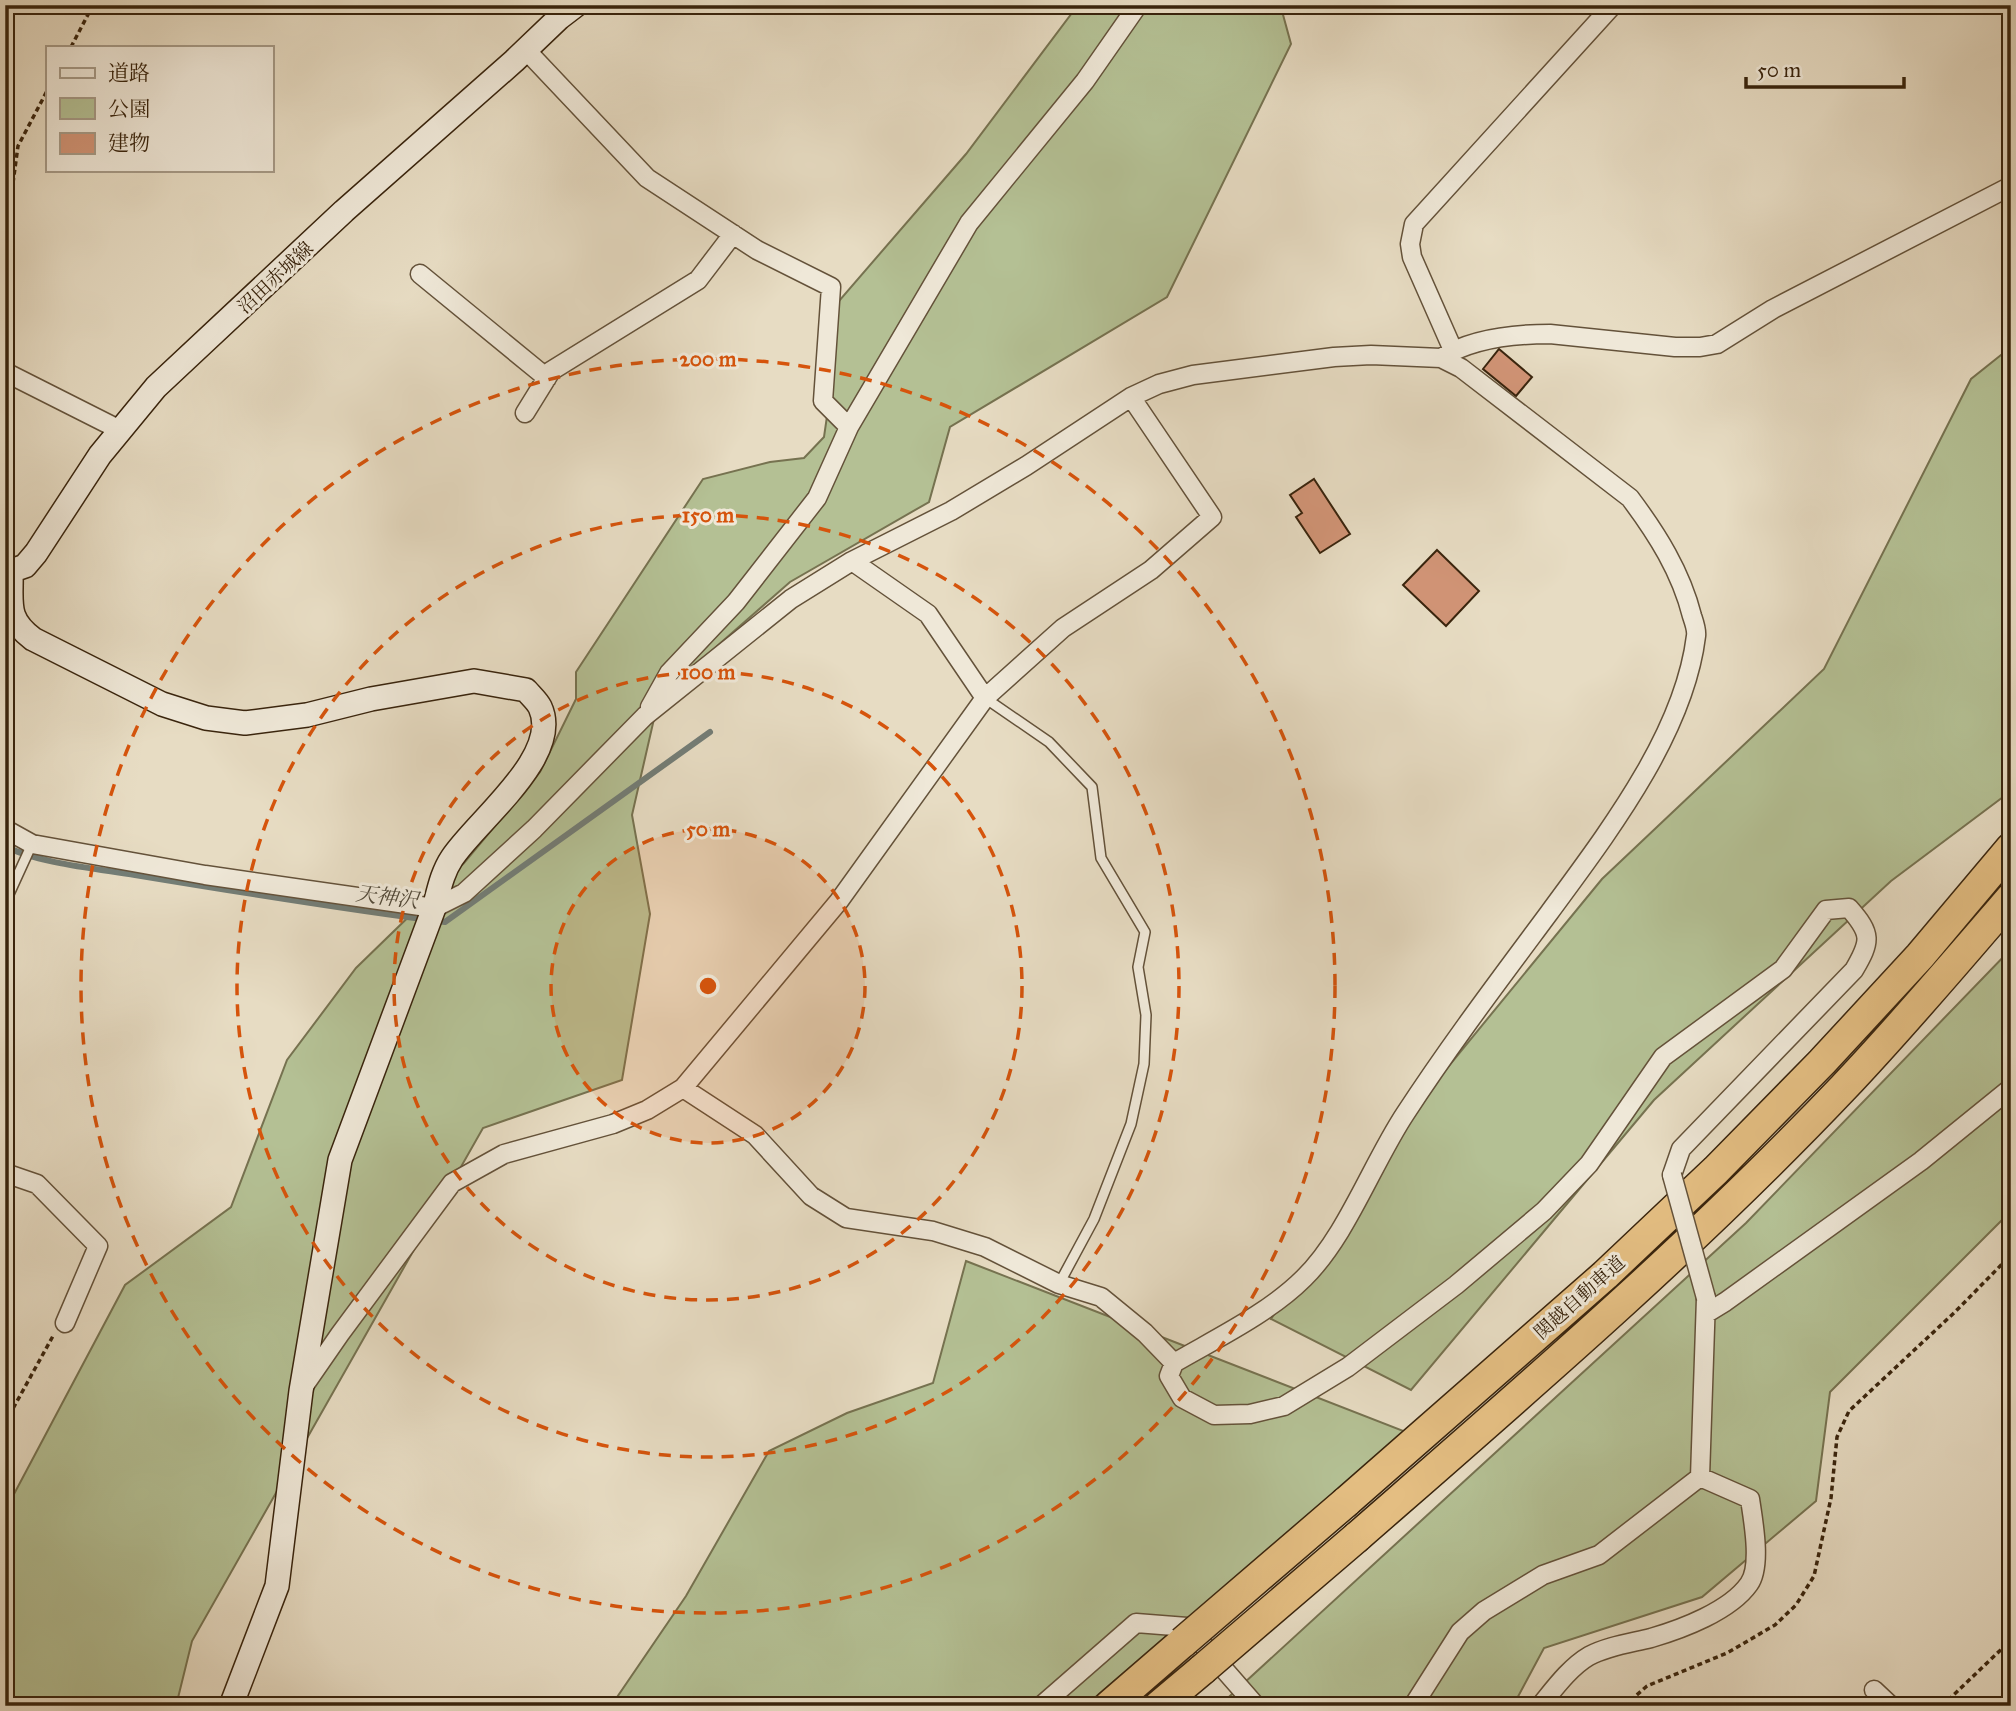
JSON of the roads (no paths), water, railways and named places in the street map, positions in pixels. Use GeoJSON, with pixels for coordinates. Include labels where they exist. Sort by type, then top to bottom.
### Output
{"type":"FeatureCollection","features":[{"type":"Feature","properties":{"kind":"highway","name":"関越自動車道"},"geometry":{"type":"LineString","coordinates":[[1109,1706],[1605,1275],[1716,1170],[1822,1062],[1920,956],[2011,848]]}},
{"type":"Feature","properties":{"kind":"highway","name":"関越自動車道"},"geometry":{"type":"LineString","coordinates":[[1159,1706],[1357,1537],[1622,1304],[1842,1089],[1929,994],[2011,898]]}},
{"type":"Feature","properties":{"kind":"street","name":"沼田赤城線"},"geometry":{"type":"LineString","coordinates":[[8,572],[25,565],[36,553],[100,455],[165,379],[344,212],[576,5]]}},
{"type":"Feature","properties":{"kind":"street"},"geometry":{"type":"LineString","coordinates":[[645,716],[669,673],[736,602],[817,498],[849,427],[970,223],[1085,81],[1138,5]]}},
{"type":"Feature","properties":{"kind":"street"},"geometry":{"type":"LineString","coordinates":[[1613,5],[1414,224],[1410,244],[1412,257],[1447,354],[1461,368],[1630,498],[1648,522],[1678,576],[1697,633],[1678,709],[1650,763],[1591,855],[1446,1052],[1410,1106],[1327,1252],[1303,1279],[1256,1315],[1174,1363],[1170,1376],[1182,1398],[1214,1415],[1250,1415],[1284,1406],[1348,1367],[1456,1285],[1544,1210],[1589,1164],[1663,1057],[1783,969],[1826,911],[1849,908],[1864,925],[1867,948],[1854,970],[1681,1149],[1672,1175],[1707,1305],[1700,1478]]}},
{"type":"Feature","properties":{"kind":"street"},"geometry":{"type":"LineString","coordinates":[[525,49],[647,178],[757,250],[831,287],[823,401],[849,427]]}},
{"type":"Feature","properties":{"kind":"street"},"geometry":{"type":"LineString","coordinates":[[5,829],[32,844],[205,875],[435,908],[464,893],[534,829],[645,716],[791,599],[852,561],[951,511],[1026,466],[1131,397],[1159,384],[1193,375],[1334,357],[1447,354],[1491,339],[1530,334],[1688,348],[1717,344],[1773,309],[2011,186]]}},
{"type":"Feature","properties":{"kind":"street"},"geometry":{"type":"LineString","coordinates":[[524,413],[551,371],[698,280],[733,234]]}},
{"type":"Feature","properties":{"kind":"street"},"geometry":{"type":"LineString","coordinates":[[421,274],[547,378]]}},
{"type":"Feature","properties":{"kind":"street"},"geometry":{"type":"LineString","coordinates":[[5,372],[120,430]]}},
{"type":"Feature","properties":{"kind":"street"},"geometry":{"type":"LineString","coordinates":[[301,1391],[452,1183],[504,1154],[613,1124],[683,1088],[839,901],[985,698],[1063,628],[1151,570],[1212,517],[1131,397]]}},
{"type":"Feature","properties":{"kind":"street"},"geometry":{"type":"LineString","coordinates":[[852,561],[928,614],[985,698]]}},
{"type":"Feature","properties":{"kind":"street"},"geometry":{"type":"LineString","coordinates":[[8,572],[9,622],[33,639],[162,704],[206,718],[245,723],[307,715],[370,699],[474,681],[526,690],[540,708],[543,728],[538,752],[526,772],[454,855],[444,872],[435,908],[340,1160],[301,1391],[277,1586],[230,1706]]}},
{"type":"Feature","properties":{"kind":"street"},"geometry":{"type":"LineString","coordinates":[[683,1088],[755,1135],[811,1196],[846,1218],[933,1231],[985,1247],[1059,1284],[1101,1297],[1145,1333],[1174,1363]]}},
{"type":"Feature","properties":{"kind":"street"},"geometry":{"type":"LineString","coordinates":[[1707,1305],[1921,1161],[2011,1088]]}},
{"type":"Feature","properties":{"kind":"street"},"geometry":{"type":"LineString","coordinates":[[5,1173],[37,1184],[98,1246],[61,1326]]}},
{"type":"Feature","properties":{"kind":"street"},"geometry":{"type":"LineString","coordinates":[[1413,1706],[1460,1632],[1484,1611],[1543,1575],[1599,1555],[1700,1478]]}},
{"type":"Feature","properties":{"kind":"street"},"geometry":{"type":"LineString","coordinates":[[1540,1706],[1587,1657],[1611,1647],[1687,1626],[1727,1605],[1750,1583],[1757,1546],[1750,1499],[1700,1478]]}},
{"type":"Feature","properties":{"kind":"street"},"geometry":{"type":"LineString","coordinates":[[1041,1706],[1136,1623],[1187,1627],[1256,1706]]}},
{"type":"Feature","properties":{"kind":"street"},"geometry":{"type":"LineString","coordinates":[[1874,1690],[1891,1706]]}},
{"type":"Feature","properties":{"kind":"lane"},"geometry":{"type":"LineString","coordinates":[[985,698],[1049,742],[1092,786],[1101,858],[1145,932],[1138,967],[1146,1015],[1144,1064],[1131,1124],[1094,1219],[1059,1284]]}},
{"type":"Feature","properties":{"kind":"lane"},"geometry":{"type":"LineString","coordinates":[[5,903],[32,844]]}},
{"type":"Feature","properties":{"kind":"waterway","name":"天神沢"},"geometry":{"type":"LineString","coordinates":[[5,846],[33,857],[68,865],[445,922],[710,732]]}}]}
